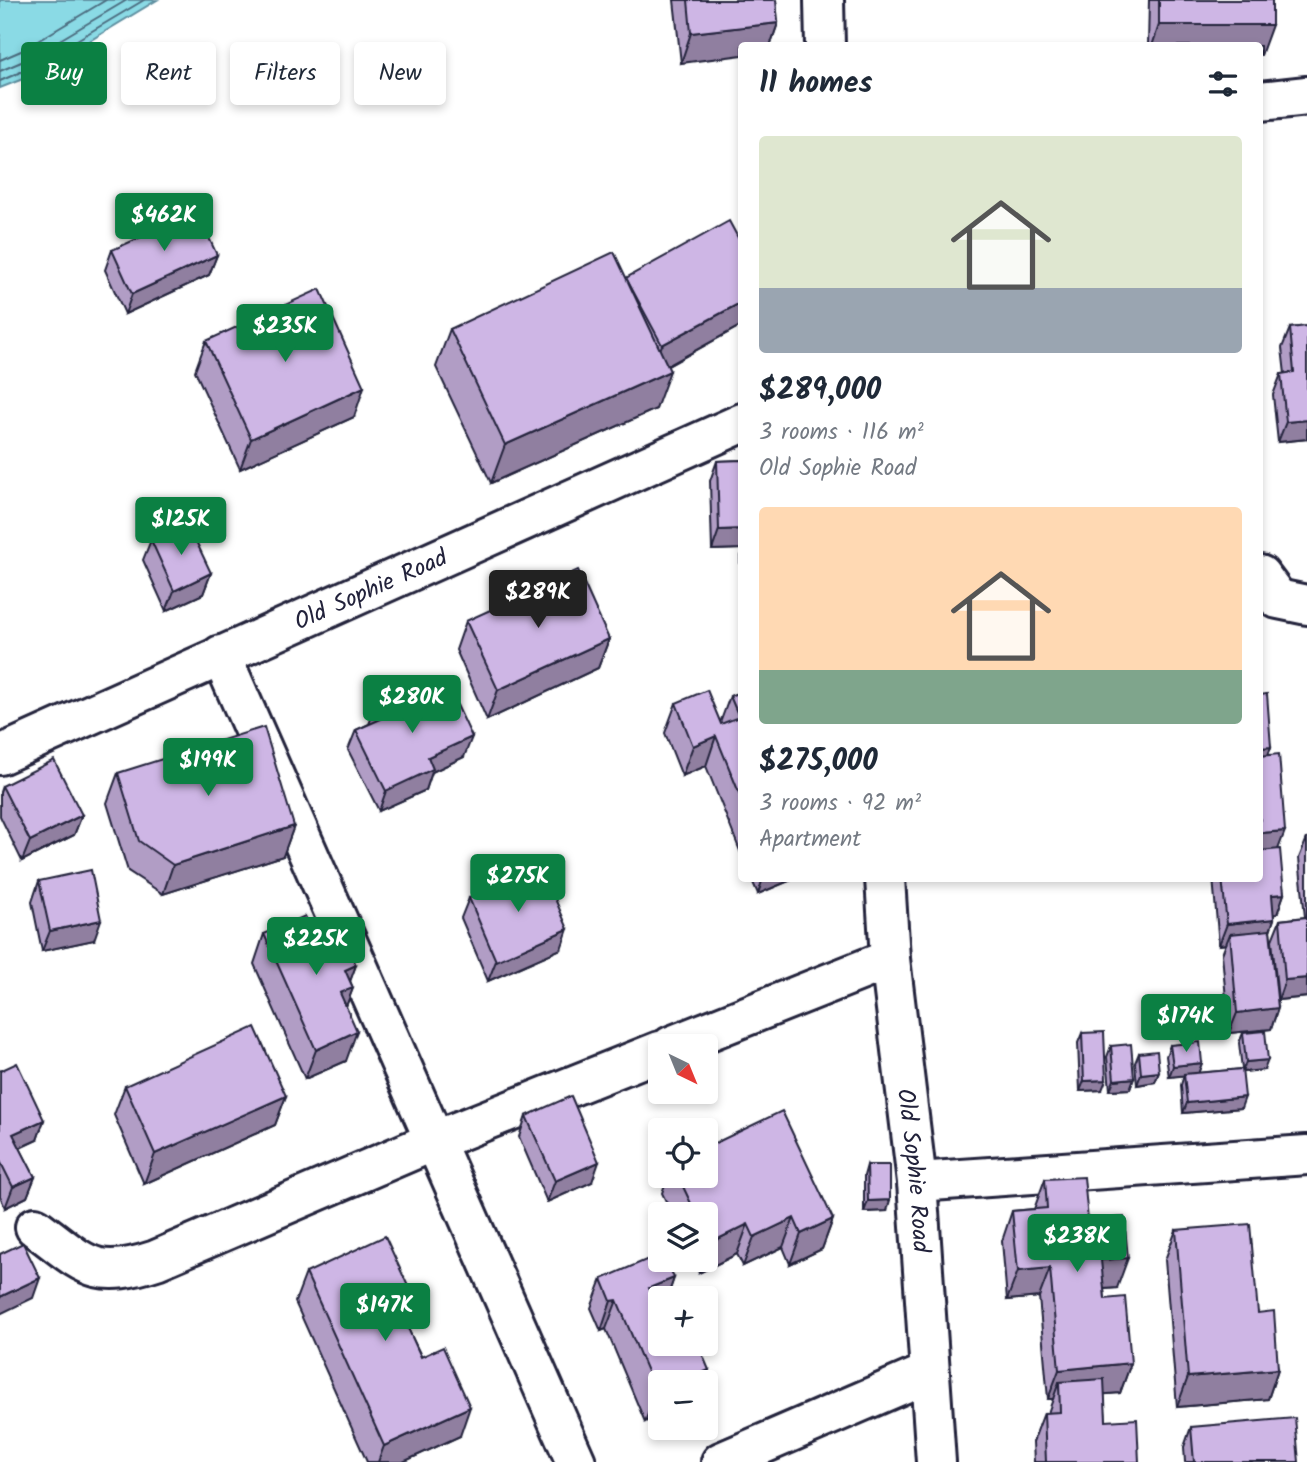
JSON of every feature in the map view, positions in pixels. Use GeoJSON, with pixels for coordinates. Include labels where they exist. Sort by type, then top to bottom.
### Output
{"type":"FeatureCollection","features":[{"type":"Feature","properties":{"kind":"street"},"geometry":{"type":"LineString","coordinates":[[824,0],[825,42]]}},
{"type":"Feature","properties":{"kind":"street"},"geometry":{"type":"LineString","coordinates":[[1263,101],[1307,96]]}},
{"type":"Feature","properties":{"kind":"street","name":"Old Sophie Road"},"geometry":{"type":"LineString","coordinates":[[0,755],[738,425]]}},
{"type":"Feature","properties":{"kind":"street"},"geometry":{"type":"LineString","coordinates":[[221,655],[576,1462]]}},
{"type":"Feature","properties":{"kind":"street","name":"Old Sophie Road"},"geometry":{"type":"LineString","coordinates":[[885,882],[890,959],[917,1182],[936,1462]]}},
{"type":"Feature","properties":{"kind":"street"},"geometry":{"type":"LineString","coordinates":[[701,1034],[890,959]]}},
{"type":"Feature","properties":{"kind":"street"},"geometry":{"type":"LineString","coordinates":[[36,1227],[90,1267],[125,1270],[156,1260],[434,1141],[648,1056]]}},
{"type":"Feature","properties":{"kind":"street"},"geometry":{"type":"LineString","coordinates":[[917,1182],[1307,1155]]}},
{"type":"Feature","properties":{"kind":"street"},"geometry":{"type":"LineString","coordinates":[[721,1462],[928,1373]]}},
{"type":"Feature","properties":{"kind":"water"},"geometry":{"type":"Polygon","coordinates":[[[0,0],[157,0],[88,42],[21,42],[21,80],[0,88],[0,0]]]}},
{"type":"Feature","properties":{"kind":"building"},"geometry":{"type":"Polygon","coordinates":[[[688,0],[776,0],[778,23],[691,33],[688,0]]]}},
{"type":"Feature","properties":{"kind":"building"},"geometry":{"type":"Polygon","coordinates":[[[1159,0],[1272,0],[1272,25],[1159,25],[1159,0]]]}},
{"type":"Feature","properties":{"kind":"building"},"geometry":{"type":"Polygon","coordinates":[[[197,212],[217,255],[132,294],[112,250],[197,212]]]}},
{"type":"Feature","properties":{"kind":"building"},"geometry":{"type":"Polygon","coordinates":[[[729,221],[738,238],[738,304],[662,345],[626,278],[729,221]]]}},
{"type":"Feature","properties":{"kind":"building"},"geometry":{"type":"Polygon","coordinates":[[[614,252],[670,371],[505,445],[450,329],[614,252]]]}},
{"type":"Feature","properties":{"kind":"building"},"geometry":{"type":"Polygon","coordinates":[[[320,289],[364,387],[251,439],[206,341],[320,289]]]}},
{"type":"Feature","properties":{"kind":"building"},"geometry":{"type":"Polygon","coordinates":[[[1307,326],[1307,420],[1286,422],[1281,374],[1294,372],[1290,328],[1307,326]]]}},
{"type":"Feature","properties":{"kind":"building"},"geometry":{"type":"Polygon","coordinates":[[[738,460],[738,529],[719,530],[717,461],[738,460]]]}},
{"type":"Feature","properties":{"kind":"building"},"geometry":{"type":"Polygon","coordinates":[[[187,522],[211,573],[174,591],[151,540],[187,522]]]}},
{"type":"Feature","properties":{"kind":"building"},"geometry":{"type":"Polygon","coordinates":[[[578,570],[609,639],[498,690],[466,621],[578,570]]]}},
{"type":"Feature","properties":{"kind":"building"},"geometry":{"type":"Polygon","coordinates":[[[449,688],[472,737],[428,757],[433,769],[386,791],[356,730],[381,719],[376,706],[413,690],[418,702],[449,688]]]}},
{"type":"Feature","properties":{"kind":"building"},"geometry":{"type":"Polygon","coordinates":[[[707,690],[721,724],[738,717],[738,790],[716,736],[693,746],[676,703],[707,690]]]}},
{"type":"Feature","properties":{"kind":"building"},"geometry":{"type":"Polygon","coordinates":[[[738,693],[738,715],[730,696],[738,693]]]}},
{"type":"Feature","properties":{"kind":"building"},"geometry":{"type":"Polygon","coordinates":[[[1267,694],[1271,747],[1263,748],[1263,695],[1267,694]]]}},
{"type":"Feature","properties":{"kind":"building"},"geometry":{"type":"Polygon","coordinates":[[[264,727],[294,826],[173,865],[139,841],[118,773],[264,727]]]}},
{"type":"Feature","properties":{"kind":"building"},"geometry":{"type":"Polygon","coordinates":[[[1279,754],[1285,831],[1263,833],[1263,756],[1279,754]]]}},
{"type":"Feature","properties":{"kind":"building"},"geometry":{"type":"Polygon","coordinates":[[[54,760],[82,815],[30,841],[2,786],[54,760]]]}},
{"type":"Feature","properties":{"kind":"building"},"geometry":{"type":"Polygon","coordinates":[[[1280,849],[1284,894],[1272,895],[1274,919],[1227,924],[1222,882],[1263,882],[1263,851],[1280,849]]]}},
{"type":"Feature","properties":{"kind":"building"},"geometry":{"type":"Polygon","coordinates":[[[541,866],[568,929],[496,961],[469,898],[541,866]]]}},
{"type":"Feature","properties":{"kind":"building"},"geometry":{"type":"Polygon","coordinates":[[[91,870],[101,920],[50,931],[39,881],[91,870]]]}},
{"type":"Feature","properties":{"kind":"building"},"geometry":{"type":"Polygon","coordinates":[[[305,916],[314,934],[337,924],[356,965],[345,970],[353,988],[340,993],[357,1031],[316,1050],[264,934],[305,916]]]}},
{"type":"Feature","properties":{"kind":"building"},"geometry":{"type":"Polygon","coordinates":[[[1307,917],[1307,978],[1285,980],[1280,920],[1307,917]]]}},
{"type":"Feature","properties":{"kind":"building"},"geometry":{"type":"Polygon","coordinates":[[[1270,930],[1278,1008],[1237,1013],[1230,934],[1270,930]]]}},
{"type":"Feature","properties":{"kind":"building"},"geometry":{"type":"Polygon","coordinates":[[[255,1027],[286,1096],[155,1154],[125,1086],[255,1027]]]}},
{"type":"Feature","properties":{"kind":"building"},"geometry":{"type":"Polygon","coordinates":[[[1265,1031],[1268,1060],[1246,1062],[1243,1033],[1265,1031]]]}},
{"type":"Feature","properties":{"kind":"building"},"geometry":{"type":"Polygon","coordinates":[[[1104,1032],[1106,1080],[1084,1081],[1082,1033],[1104,1032]]]}},
{"type":"Feature","properties":{"kind":"building"},"geometry":{"type":"Polygon","coordinates":[[[1200,1042],[1202,1063],[1173,1066],[1170,1045],[1200,1042]]]}},
{"type":"Feature","properties":{"kind":"building"},"geometry":{"type":"Polygon","coordinates":[[[1131,1044],[1134,1078],[1114,1080],[1111,1046],[1131,1044]]]}},
{"type":"Feature","properties":{"kind":"building"},"geometry":{"type":"Polygon","coordinates":[[[1157,1051],[1159,1072],[1141,1074],[1139,1053],[1157,1051]]]}},
{"type":"Feature","properties":{"kind":"building"},"geometry":{"type":"Polygon","coordinates":[[[17,1063],[44,1120],[13,1134],[35,1177],[13,1187],[0,1161],[0,1071],[17,1063]]]}},
{"type":"Feature","properties":{"kind":"building"},"geometry":{"type":"Polygon","coordinates":[[[1242,1069],[1245,1097],[1187,1103],[1184,1074],[1242,1069]]]}},
{"type":"Feature","properties":{"kind":"building"},"geometry":{"type":"Polygon","coordinates":[[[571,1096],[599,1162],[555,1181],[526,1116],[571,1096]]]}},
{"type":"Feature","properties":{"kind":"building"},"geometry":{"type":"Polygon","coordinates":[[[782,1111],[833,1219],[801,1234],[794,1218],[754,1237],[748,1224],[718,1239],[718,1202],[690,1202],[684,1188],[718,1188],[718,1142],[782,1111]]]}},
{"type":"Feature","properties":{"kind":"building"},"geometry":{"type":"Polygon","coordinates":[[[867,1165],[890,1165],[890,1200],[868,1201],[867,1165]]]}},
{"type":"Feature","properties":{"kind":"building"},"geometry":{"type":"Polygon","coordinates":[[[1084,1177],[1088,1220],[1124,1217],[1128,1258],[1101,1260],[1105,1299],[1125,1297],[1131,1363],[1059,1370],[1050,1268],[1018,1271],[1012,1211],[1047,1208],[1045,1179],[1084,1177]]]}},
{"type":"Feature","properties":{"kind":"building"},"geometry":{"type":"Polygon","coordinates":[[[1250,1224],[1258,1313],[1274,1311],[1278,1369],[1188,1377],[1176,1230],[1250,1224]]]}},
{"type":"Feature","properties":{"kind":"building"},"geometry":{"type":"Polygon","coordinates":[[[385,1236],[418,1308],[402,1315],[421,1357],[443,1347],[470,1407],[384,1446],[306,1273],[385,1236]]]}},
{"type":"Feature","properties":{"kind":"building"},"geometry":{"type":"Polygon","coordinates":[[[23,1243],[40,1278],[0,1297],[0,1254],[23,1243]]]}},
{"type":"Feature","properties":{"kind":"building"},"geometry":{"type":"Polygon","coordinates":[[[648,1259],[648,1272],[672,1272],[674,1278],[648,1286],[648,1356],[703,1356],[709,1370],[648,1370],[648,1374],[617,1300],[611,1301],[602,1279],[648,1259]]]}},
{"type":"Feature","properties":{"kind":"building"},"geometry":{"type":"Polygon","coordinates":[[[1104,1379],[1106,1421],[1137,1419],[1139,1462],[1046,1462],[1044,1413],[1060,1412],[1059,1382],[1104,1379]]]}},
{"type":"Feature","properties":{"kind":"building"},"geometry":{"type":"Polygon","coordinates":[[[1295,1418],[1299,1462],[1194,1462],[1191,1427],[1295,1418]]]}}]}
